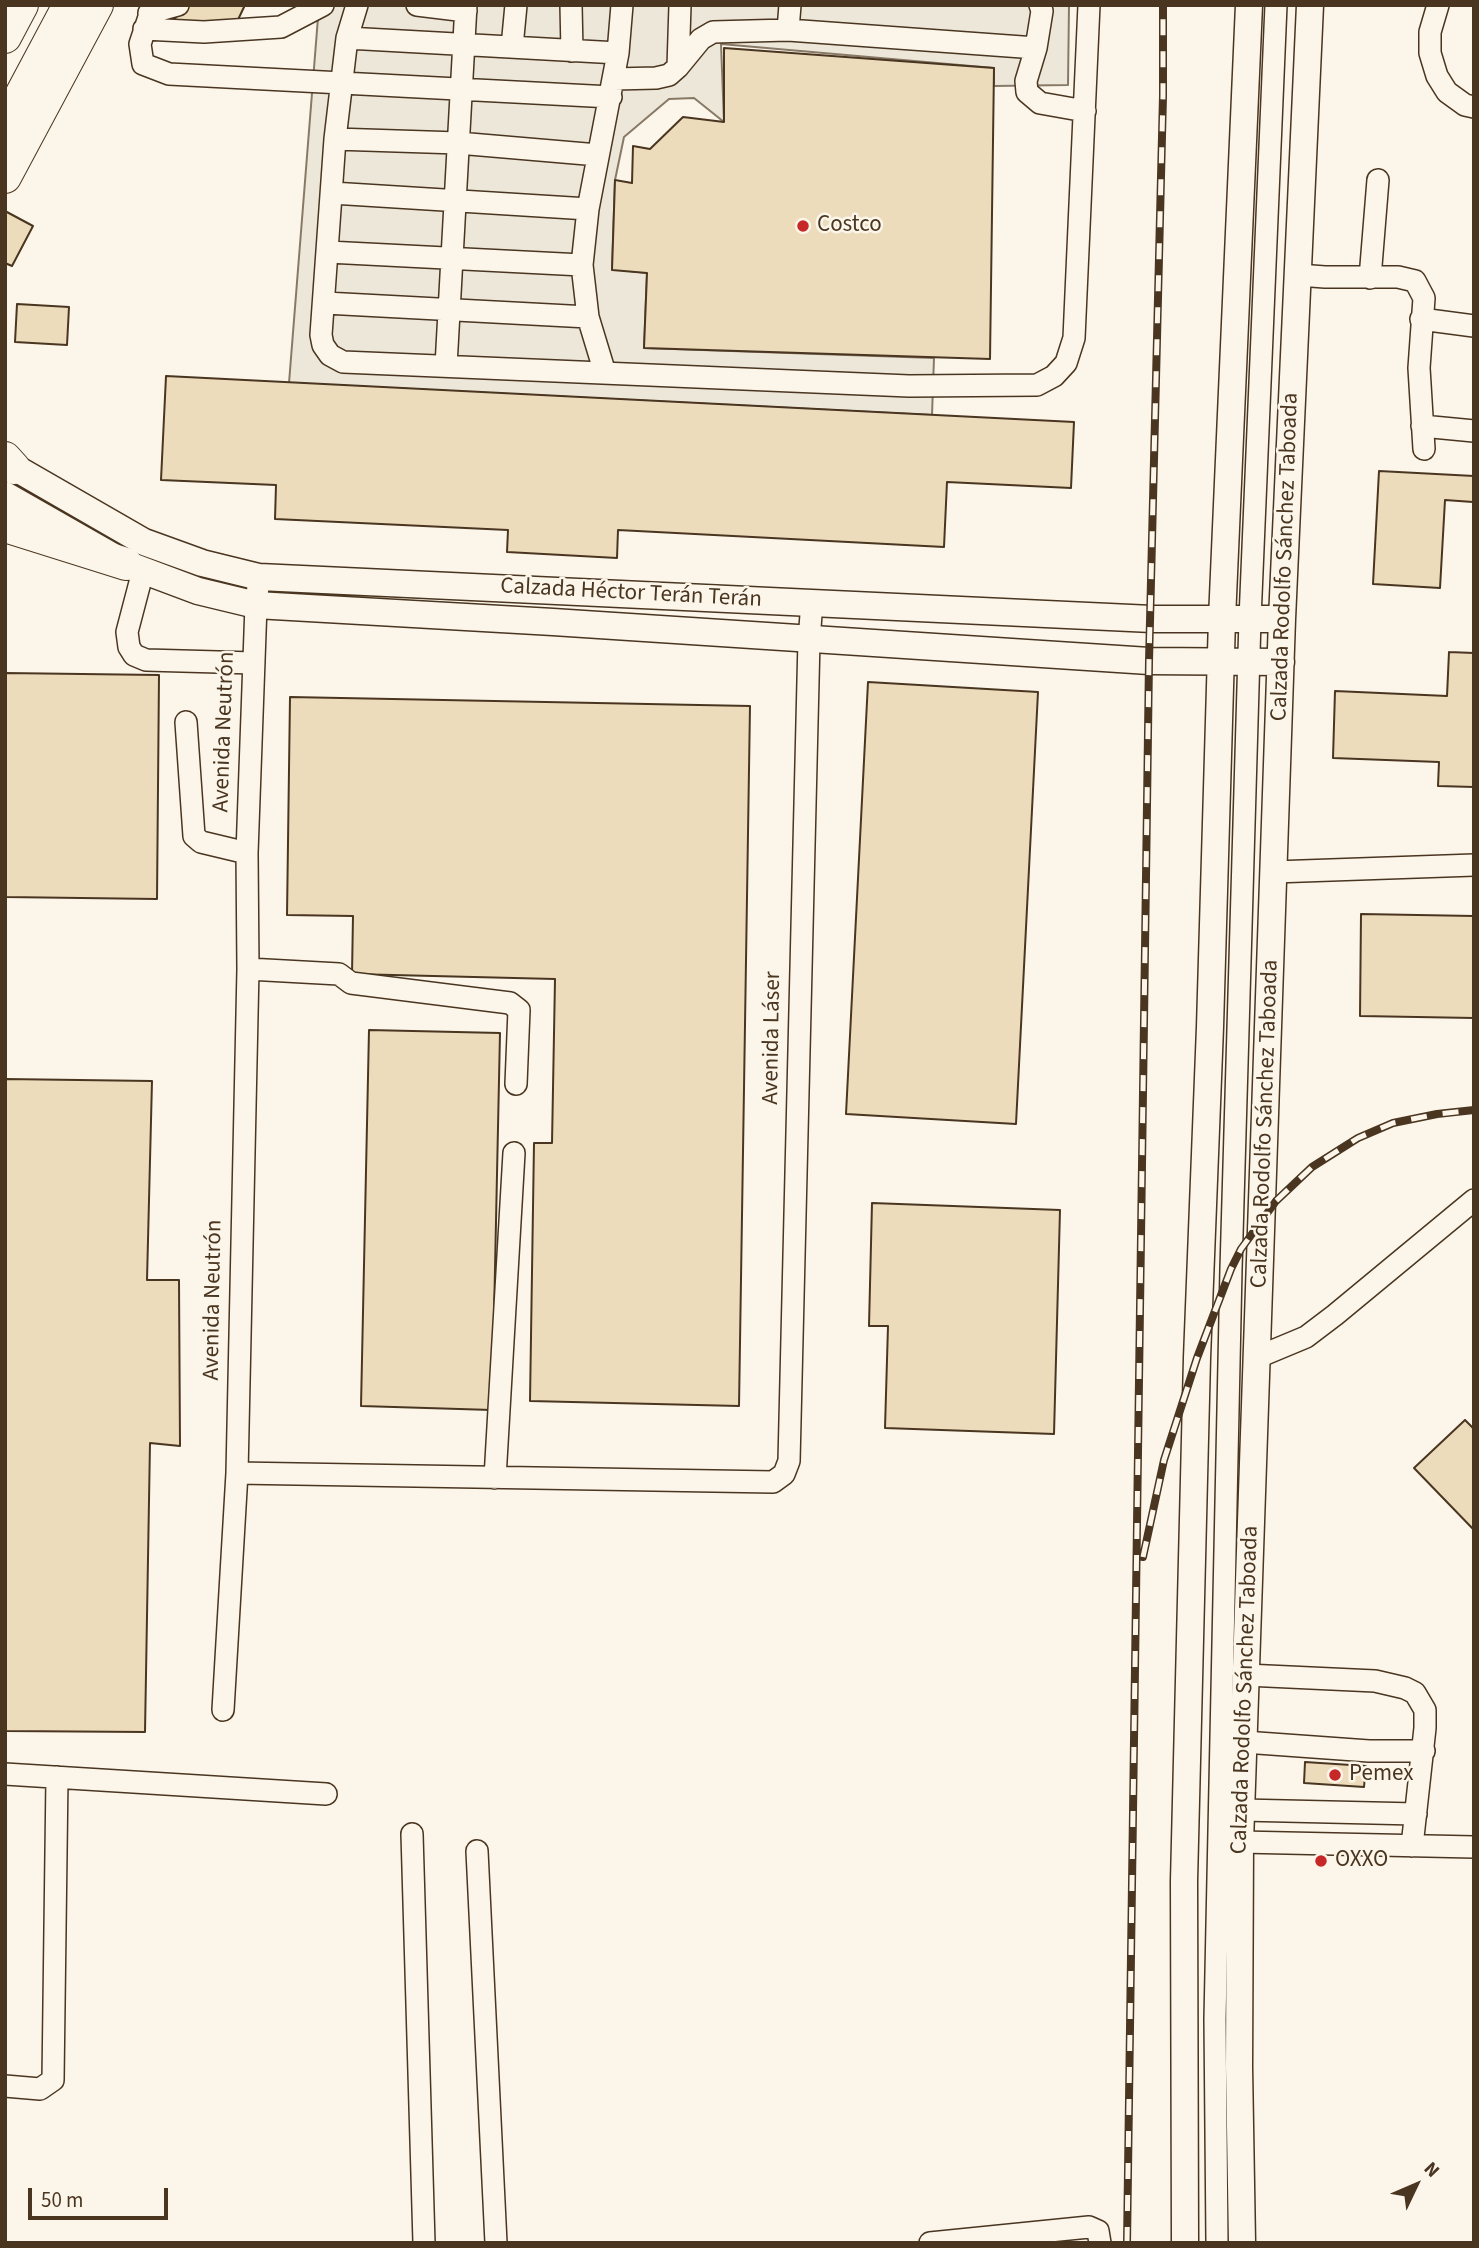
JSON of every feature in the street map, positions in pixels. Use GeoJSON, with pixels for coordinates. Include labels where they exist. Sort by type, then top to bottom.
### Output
{"type":"FeatureCollection","features":[{"type":"Feature","properties":{"kind":"highway"},"geometry":{"type":"LineString","coordinates":[[5,37],[22,5]]}},
{"type":"Feature","properties":{"kind":"highway"},"geometry":{"type":"LineString","coordinates":[[5,79],[45,5]]}},
{"type":"Feature","properties":{"kind":"highway"},"geometry":{"type":"LineString","coordinates":[[5,125],[69,5]]}},
{"type":"Feature","properties":{"kind":"highway"},"geometry":{"type":"LineString","coordinates":[[5,177],[97,5]]}},
{"type":"Feature","properties":{"kind":"highway"},"geometry":{"type":"LineString","coordinates":[[5,526],[134,567]]}},
{"type":"Feature","properties":{"kind":"main road","name":"Calzada Rodolfo Sánchez Taboada"},"geometry":{"type":"LineString","coordinates":[[1241,2243],[1240,1842],[1283,620],[1310,5]]}},
{"type":"Feature","properties":{"kind":"main road"},"geometry":{"type":"LineString","coordinates":[[1185,2243],[1185,1853],[1196,1358],[1246,8]]}},
{"type":"Feature","properties":{"kind":"main road","name":"Calzada Héctor Terán Terán"},"geometry":{"type":"LineString","coordinates":[[8,471],[144,542],[202,563],[259,577],[1152,619],[1283,620]]}},
{"type":"Feature","properties":{"kind":"main road","name":"Calzada Héctor Terán Terán"},"geometry":{"type":"LineString","coordinates":[[8,471],[134,567],[198,591],[256,606],[539,621],[1149,661],[1282,662]]}},
{"type":"Feature","properties":{"kind":"street"},"geometry":{"type":"LineString","coordinates":[[149,16],[178,5]]}},
{"type":"Feature","properties":{"kind":"street"},"geometry":{"type":"LineString","coordinates":[[149,16],[204,32],[281,27],[323,5]]}},
{"type":"Feature","properties":{"kind":"street"},"geometry":{"type":"LineString","coordinates":[[357,5],[347,38],[335,139],[321,335],[323,345],[330,355],[343,362],[909,386],[1037,385],[1054,376],[1066,363],[1074,338],[1088,5]]}},
{"type":"Feature","properties":{"kind":"street"},"geometry":{"type":"LineString","coordinates":[[417,5],[466,8],[446,366]]}},
{"type":"Feature","properties":{"kind":"street"},"geometry":{"type":"LineString","coordinates":[[512,47],[516,5]]}},
{"type":"Feature","properties":{"kind":"street"},"geometry":{"type":"LineString","coordinates":[[571,5],[572,51]]}},
{"type":"Feature","properties":{"kind":"street"},"geometry":{"type":"LineString","coordinates":[[605,373],[588,317],[582,265],[588,209],[618,53],[622,5]]}},
{"type":"Feature","properties":{"kind":"street"},"geometry":{"type":"LineString","coordinates":[[678,67],[680,5]]}},
{"type":"Feature","properties":{"kind":"street"},"geometry":{"type":"LineString","coordinates":[[789,30],[790,5]]}},
{"type":"Feature","properties":{"kind":"street"},"geometry":{"type":"LineString","coordinates":[[1040,5],[1042,11],[1036,48],[1026,81],[1027,92],[1040,103],[1085,111]]}},
{"type":"Feature","properties":{"kind":"street"},"geometry":{"type":"LineString","coordinates":[[1217,2243],[1215,2018],[1231,1269],[1250,618],[1276,5]]}},
{"type":"Feature","properties":{"kind":"street"},"geometry":{"type":"LineString","coordinates":[[1309,36],[1321,5]]}},
{"type":"Feature","properties":{"kind":"street"},"geometry":{"type":"LineString","coordinates":[[1438,5],[1430,32],[1430,53],[1437,76],[1447,92],[1465,105],[1474,107]]}},
{"type":"Feature","properties":{"kind":"street"},"geometry":{"type":"LineString","coordinates":[[149,16],[140,44],[143,64],[169,74],[461,91],[612,88],[656,78],[668,75],[678,67],[701,39],[713,32],[789,30],[1036,48]]}},
{"type":"Feature","properties":{"kind":"street"},"geometry":{"type":"LineString","coordinates":[[347,38],[618,53]]}},
{"type":"Feature","properties":{"kind":"street"},"geometry":{"type":"LineString","coordinates":[[335,139],[458,143],[598,155]]}},
{"type":"Feature","properties":{"kind":"street"},"geometry":{"type":"LineString","coordinates":[[1370,278],[1378,180]]}},
{"type":"Feature","properties":{"kind":"street"},"geometry":{"type":"LineString","coordinates":[[332,193],[588,209]]}},
{"type":"Feature","properties":{"kind":"street"},"geometry":{"type":"LineString","coordinates":[[328,252],[582,265]]}},
{"type":"Feature","properties":{"kind":"street"},"geometry":{"type":"LineString","coordinates":[[1298,275],[1370,278],[1398,276],[1415,281],[1424,298],[1419,368],[1424,449]]}},
{"type":"Feature","properties":{"kind":"street"},"geometry":{"type":"LineString","coordinates":[[325,303],[588,317]]}},
{"type":"Feature","properties":{"kind":"street"},"geometry":{"type":"LineString","coordinates":[[1421,319],[1474,326]]}},
{"type":"Feature","properties":{"kind":"street"},"geometry":{"type":"LineString","coordinates":[[1422,426],[1474,431]]}},
{"type":"Feature","properties":{"kind":"street"},"geometry":{"type":"LineString","coordinates":[[134,567],[127,632],[129,647],[134,655],[146,660],[254,663]]}},
{"type":"Feature","properties":{"kind":"street","name":"Avenida Neutrón"},"geometry":{"type":"LineString","coordinates":[[223,1710],[237,1474],[248,969],[247,853],[259,577]]}},
{"type":"Feature","properties":{"kind":"street","name":"Avenida Láser"},"geometry":{"type":"LineString","coordinates":[[495,1478],[773,1482],[784,1474],[789,1461],[812,602]]}},
{"type":"Feature","properties":{"kind":"street"},"geometry":{"type":"LineString","coordinates":[[186,722],[194,836],[201,842],[247,853]]}},
{"type":"Feature","properties":{"kind":"street"},"geometry":{"type":"LineString","coordinates":[[1275,872],[1474,866]]}},
{"type":"Feature","properties":{"kind":"street"},"geometry":{"type":"LineString","coordinates":[[248,969],[339,974],[351,983],[510,1003],[519,1010],[516,1084]]}},
{"type":"Feature","properties":{"kind":"street"},"geometry":{"type":"LineString","coordinates":[[237,1474],[495,1478],[514,1153]]}},
{"type":"Feature","properties":{"kind":"street"},"geometry":{"type":"LineString","coordinates":[[1258,1357],[1286,1346],[1316,1329],[1474,1200]]}},
{"type":"Feature","properties":{"kind":"street"},"geometry":{"type":"LineString","coordinates":[[1247,1675],[1375,1681],[1415,1693],[1425,1710],[1424,1751],[1412,1846]]}},
{"type":"Feature","properties":{"kind":"street"},"geometry":{"type":"LineString","coordinates":[[1244,1742],[1369,1751],[1424,1751]]}},
{"type":"Feature","properties":{"kind":"street"},"geometry":{"type":"LineString","coordinates":[[5,1774],[326,1794]]}},
{"type":"Feature","properties":{"kind":"street"},"geometry":{"type":"LineString","coordinates":[[5,2086],[40,2089],[53,2080],[57,1777]]}},
{"type":"Feature","properties":{"kind":"street"},"geometry":{"type":"LineString","coordinates":[[1242,1810],[1416,1814]]}},
{"type":"Feature","properties":{"kind":"street"},"geometry":{"type":"LineString","coordinates":[[1320,1843],[1321,1812]]}},
{"type":"Feature","properties":{"kind":"street"},"geometry":{"type":"LineString","coordinates":[[412,1834],[424,2243]]}},
{"type":"Feature","properties":{"kind":"street"},"geometry":{"type":"LineString","coordinates":[[1240,1842],[1474,1847]]}},
{"type":"Feature","properties":{"kind":"street"},"geometry":{"type":"LineString","coordinates":[[477,1851],[496,2243]]}},
{"type":"Feature","properties":{"kind":"street"},"geometry":{"type":"LineString","coordinates":[[930,2243],[1089,2227],[1098,2231],[1100,2243]]}},
{"type":"Feature","properties":{"kind":"shaded area"},"geometry":{"type":"Polygon","coordinates":[[[319,5],[1069,5],[1068,85],[994,86],[994,68],[721,44],[724,122],[694,98],[669,99],[624,137],[615,180],[612,269],[647,273],[644,348],[934,358],[932,415],[289,383],[319,5]]]}},
{"type":"Feature","properties":{"kind":"building"},"geometry":{"type":"Polygon","coordinates":[[[183,5],[245,5],[234,28],[172,24],[183,5]]]}},
{"type":"Feature","properties":{"kind":"building","name":"Costco"},"geometry":{"type":"Polygon","coordinates":[[[724,48],[994,68],[990,359],[644,348],[647,273],[612,270],[615,180],[632,183],[633,146],[650,149],[683,117],[724,122],[724,48]]]}},
{"type":"Feature","properties":{"kind":"building"},"geometry":{"type":"Polygon","coordinates":[[[5,211],[33,226],[12,266],[5,263],[5,211]]]}},
{"type":"Feature","properties":{"kind":"building"},"geometry":{"type":"Polygon","coordinates":[[[17,304],[69,307],[67,345],[15,342],[17,304]]]}},
{"type":"Feature","properties":{"kind":"building"},"geometry":{"type":"Polygon","coordinates":[[[166,376],[1074,422],[1071,488],[947,482],[944,547],[618,530],[617,558],[507,552],[508,530],[275,519],[276,485],[161,480],[166,376]]]}},
{"type":"Feature","properties":{"kind":"building"},"geometry":{"type":"Polygon","coordinates":[[[1379,471],[1474,476],[1473,502],[1445,500],[1440,588],[1373,584],[1379,471]]]}},
{"type":"Feature","properties":{"kind":"building"},"geometry":{"type":"Polygon","coordinates":[[[1449,652],[1474,653],[1474,787],[1438,786],[1439,762],[1333,758],[1335,691],[1447,696],[1449,652]]]}},
{"type":"Feature","properties":{"kind":"building"},"geometry":{"type":"Polygon","coordinates":[[[5,673],[159,675],[157,899],[5,897],[5,673]]]}},
{"type":"Feature","properties":{"kind":"building"},"geometry":{"type":"Polygon","coordinates":[[[868,682],[1038,692],[1016,1124],[846,1114],[868,682]]]}},
{"type":"Feature","properties":{"kind":"building"},"geometry":{"type":"Polygon","coordinates":[[[290,697],[750,706],[739,1406],[530,1401],[534,1143],[552,1143],[555,979],[352,974],[353,916],[287,915],[290,697]]]}},
{"type":"Feature","properties":{"kind":"building"},"geometry":{"type":"Polygon","coordinates":[[[1361,914],[1474,916],[1474,1018],[1360,1016],[1361,914]]]}},
{"type":"Feature","properties":{"kind":"building"},"geometry":{"type":"Polygon","coordinates":[[[369,1030],[500,1033],[492,1410],[361,1406],[369,1030]]]}},
{"type":"Feature","properties":{"kind":"building"},"geometry":{"type":"Polygon","coordinates":[[[5,1079],[152,1081],[147,1280],[179,1280],[180,1446],[150,1443],[145,1732],[5,1731],[5,1079]]]}},
{"type":"Feature","properties":{"kind":"building"},"geometry":{"type":"Polygon","coordinates":[[[872,1203],[1060,1210],[1054,1434],[885,1428],[888,1326],[869,1326],[872,1203]]]}},
{"type":"Feature","properties":{"kind":"building"},"geometry":{"type":"Polygon","coordinates":[[[1465,1420],[1474,1429],[1474,1530],[1414,1468],[1465,1420]]]}},
{"type":"Feature","properties":{"kind":"building","name":"Pemex"},"geometry":{"type":"Polygon","coordinates":[[[1305,1762],[1366,1766],[1364,1787],[1304,1783],[1305,1762]]]}},
{"type":"Feature","properties":{"kind":"railway"},"geometry":{"type":"LineString","coordinates":[[1127,2243],[1149,661],[1163,5]]}},
{"type":"Feature","properties":{"kind":"railway"},"geometry":{"type":"LineString","coordinates":[[1143,1557],[1164,1460],[1197,1358],[1241,1249],[1276,1201],[1312,1167],[1358,1138],[1393,1123],[1474,1110]]}},
{"type":"Feature","properties":{"kind":"place","name":"Costco"},"geometry":{"type":"Point","coordinates":[803,226]}},
{"type":"Feature","properties":{"kind":"place","name":"Pemex"},"geometry":{"type":"Point","coordinates":[1335,1775]}},
{"type":"Feature","properties":{"kind":"place","name":"OXXO"},"geometry":{"type":"Point","coordinates":[1321,1861]}}]}
